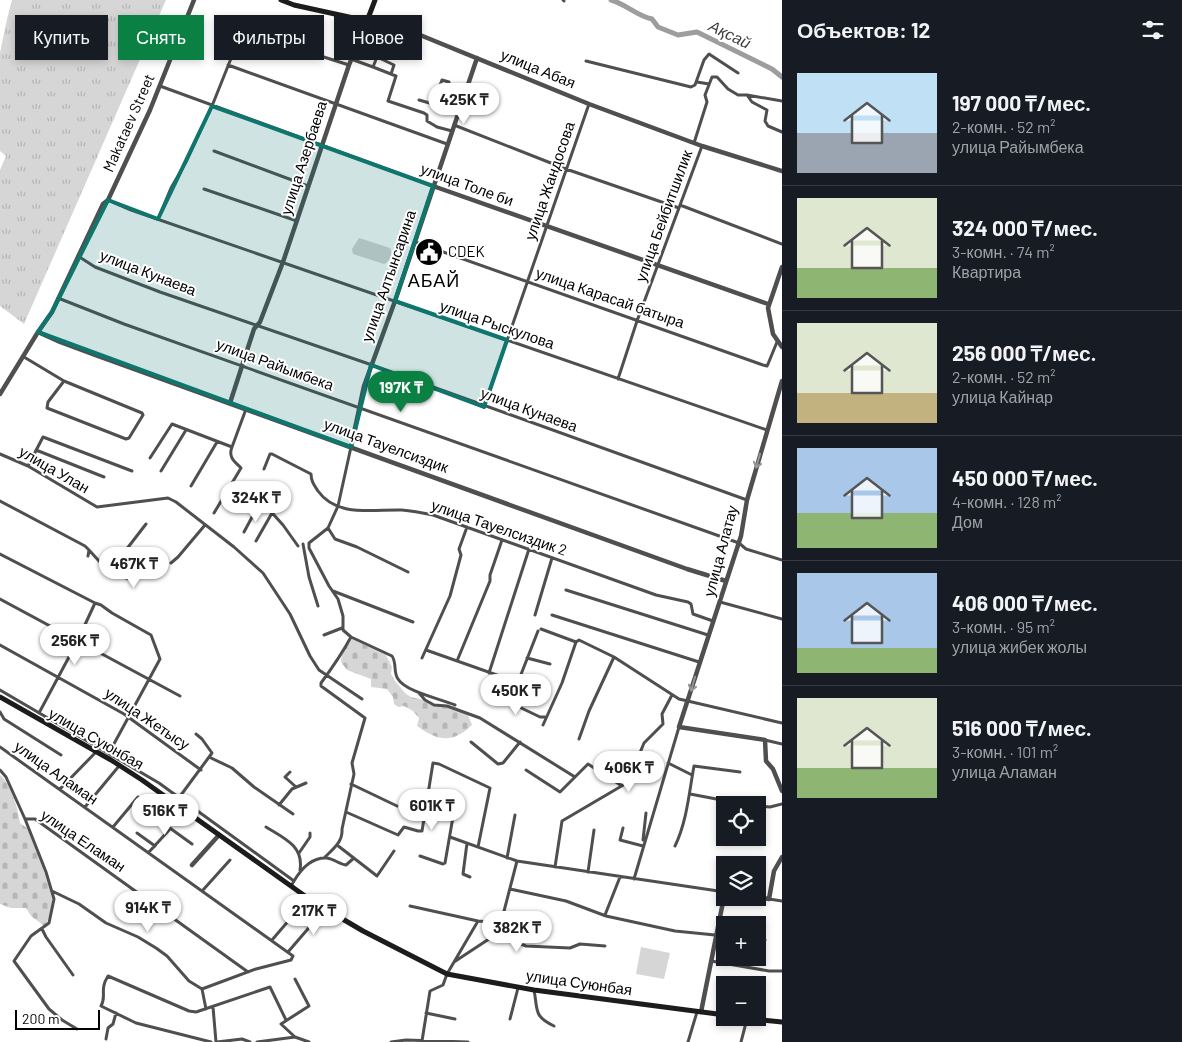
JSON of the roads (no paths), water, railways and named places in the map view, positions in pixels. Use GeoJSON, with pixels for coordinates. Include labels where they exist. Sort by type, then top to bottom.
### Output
{"type":"FeatureCollection","features":[{"type":"Feature","properties":{"kind":"main road","name":"улица Абая"},"geometry":{"type":"LineString","coordinates":[[281,0],[294,5],[340,15]]}},
{"type":"Feature","properties":{"kind":"main road","name":"улица Азербаева"},"geometry":{"type":"LineString","coordinates":[[369,15],[375,0]]}},
{"type":"Feature","properties":{"kind":"main road","name":"улица Суюнбая"},"geometry":{"type":"LineString","coordinates":[[0,697],[119,766],[325,909],[363,931],[447,974],[534,990],[716,1014]]}},
{"type":"Feature","properties":{"kind":"main road"},"geometry":{"type":"LineString","coordinates":[[766,1020],[782,1022]]}},
{"type":"Feature","properties":{"kind":"street","name":"Makataev Street"},"geometry":{"type":"LineString","coordinates":[[0,394],[52,312],[103,204],[108,200],[150,110],[194,0]]}},
{"type":"Feature","properties":{"kind":"street"},"geometry":{"type":"LineString","coordinates":[[158,219],[170,188],[186,162],[212,106],[242,31],[348,65]]}},
{"type":"Feature","properties":{"kind":"street","name":"улица Абая"},"geometry":{"type":"LineString","coordinates":[[422,36],[589,104],[702,146],[782,171]]}},
{"type":"Feature","properties":{"kind":"street"},"geometry":{"type":"LineString","coordinates":[[586,61],[691,87],[696,82],[708,54],[738,73]]}},
{"type":"Feature","properties":{"kind":"street"},"geometry":{"type":"LineString","coordinates":[[373,67],[377,57],[394,65],[391,74]]}},
{"type":"Feature","properties":{"kind":"street","name":"улица Алтынсарина"},"geometry":{"type":"LineString","coordinates":[[328,528],[338,506],[359,407],[372,365],[477,58]]}},
{"type":"Feature","properties":{"kind":"street","name":"улица Азербаева"},"geometry":{"type":"LineString","coordinates":[[230,403],[254,329],[260,322],[297,221],[350,60]]}},
{"type":"Feature","properties":{"kind":"street"},"geometry":{"type":"LineString","coordinates":[[354,60],[396,76],[388,101],[424,113],[427,115],[427,121],[437,127],[452,131]]}},
{"type":"Feature","properties":{"kind":"street"},"geometry":{"type":"LineString","coordinates":[[228,65],[447,144]]}},
{"type":"Feature","properties":{"kind":"street"},"geometry":{"type":"LineString","coordinates":[[694,143],[705,107],[705,95],[712,77],[717,77],[735,93],[782,101]]}},
{"type":"Feature","properties":{"kind":"street"},"geometry":{"type":"LineString","coordinates":[[434,104],[442,80],[449,82]]}},
{"type":"Feature","properties":{"kind":"street"},"geometry":{"type":"LineString","coordinates":[[696,82],[709,84]]}},
{"type":"Feature","properties":{"kind":"street","name":"улица Толе би"},"geometry":{"type":"LineString","coordinates":[[160,85],[212,106],[433,186],[768,304]]}},
{"type":"Feature","properties":{"kind":"street"},"geometry":{"type":"LineString","coordinates":[[747,94],[752,102],[767,110],[766,121],[768,126],[782,132]]}},
{"type":"Feature","properties":{"kind":"street"},"geometry":{"type":"LineString","coordinates":[[419,100],[458,114]]}},
{"type":"Feature","properties":{"kind":"street","name":"улица Жандосова"},"geometry":{"type":"LineString","coordinates":[[484,406],[589,104]]}},
{"type":"Feature","properties":{"kind":"street"},"geometry":{"type":"LineString","coordinates":[[454,125],[566,169],[782,244]]}},
{"type":"Feature","properties":{"kind":"street","name":"улица Бейбитшилик"},"geometry":{"type":"LineString","coordinates":[[618,378],[637,321],[702,146]]}},
{"type":"Feature","properties":{"kind":"street"},"geometry":{"type":"LineString","coordinates":[[214,151],[308,186]]}},
{"type":"Feature","properties":{"kind":"street"},"geometry":{"type":"LineString","coordinates":[[204,189],[297,221]]}},
{"type":"Feature","properties":{"kind":"street","name":"улица Рыскулова"},"geometry":{"type":"LineString","coordinates":[[108,200],[131,210],[767,430]]}},
{"type":"Feature","properties":{"kind":"street","name":"улица Карасай батыра"},"geometry":{"type":"LineString","coordinates":[[415,242],[766,366],[777,342]]}},
{"type":"Feature","properties":{"kind":"street","name":"улица Кунаева"},"geometry":{"type":"LineString","coordinates":[[78,256],[95,267],[160,292],[372,365],[747,500]]}},
{"type":"Feature","properties":{"kind":"street"},"geometry":{"type":"LineString","coordinates":[[782,267],[768,304],[773,334],[782,347]]}},
{"type":"Feature","properties":{"kind":"street","name":"улица Райымбека"},"geometry":{"type":"LineString","coordinates":[[58,298],[124,324],[739,543],[746,549],[782,560]]}},
{"type":"Feature","properties":{"kind":"street","name":"улица Тауелсиздик"},"geometry":{"type":"LineString","coordinates":[[38,332],[95,355],[687,569],[726,581]]}},
{"type":"Feature","properties":{"kind":"street"},"geometry":{"type":"LineString","coordinates":[[24,356],[64,381],[142,413],[143,415],[130,438],[126,439],[47,408],[48,402],[64,381]]}},
{"type":"Feature","properties":{"kind":"street","name":"улица Алатау"},"geometry":{"type":"LineString","coordinates":[[679,728],[739,543],[747,500],[782,381]]}},
{"type":"Feature","properties":{"kind":"street"},"geometry":{"type":"LineString","coordinates":[[214,513],[241,468],[230,457],[229,453],[246,409]]}},
{"type":"Feature","properties":{"kind":"street"},"geometry":{"type":"LineString","coordinates":[[150,458],[170,426],[175,424],[217,442],[232,446]]}},
{"type":"Feature","properties":{"kind":"street"},"geometry":{"type":"LineString","coordinates":[[161,471],[186,430]]}},
{"type":"Feature","properties":{"kind":"street"},"geometry":{"type":"LineString","coordinates":[[28,466],[43,437],[132,471]]}},
{"type":"Feature","properties":{"kind":"street"},"geometry":{"type":"LineString","coordinates":[[191,486],[217,442]]}},
{"type":"Feature","properties":{"kind":"street"},"geometry":{"type":"LineString","coordinates":[[36,450],[104,477]]}},
{"type":"Feature","properties":{"kind":"street","name":"улица Улан"},"geometry":{"type":"LineString","coordinates":[[0,454],[28,466],[97,507],[168,498],[205,525]]}},
{"type":"Feature","properties":{"kind":"street","name":"улица Тауелсиздик 2"},"geometry":{"type":"LineString","coordinates":[[264,469],[270,454],[311,474],[311,480],[324,499],[338,506],[362,512],[401,510],[433,515],[656,595],[688,602],[691,604],[693,614],[714,621]]}},
{"type":"Feature","properties":{"kind":"street"},"geometry":{"type":"LineString","coordinates":[[0,501],[85,546],[109,572],[132,580],[146,562]]}},
{"type":"Feature","properties":{"kind":"street"},"geometry":{"type":"LineString","coordinates":[[244,532],[258,506],[265,505],[298,546]]}},
{"type":"Feature","properties":{"kind":"street"},"geometry":{"type":"LineString","coordinates":[[256,541],[272,513]]}},
{"type":"Feature","properties":{"kind":"street"},"geometry":{"type":"LineString","coordinates":[[109,572],[146,524]]}},
{"type":"Feature","properties":{"kind":"street"},"geometry":{"type":"LineString","coordinates":[[171,563],[205,525],[234,547],[263,573],[290,614],[315,666],[326,676],[362,699]]}},
{"type":"Feature","properties":{"kind":"street"},"geometry":{"type":"LineString","coordinates":[[422,658],[450,596],[461,555],[460,549],[467,527]]}},
{"type":"Feature","properties":{"kind":"street"},"geometry":{"type":"LineString","coordinates":[[408,572],[335,538],[328,528],[309,543],[309,548],[341,605],[343,616],[342,628],[351,637],[394,658],[398,680],[411,690],[455,705]]}},
{"type":"Feature","properties":{"kind":"street"},"geometry":{"type":"LineString","coordinates":[[457,661],[490,581],[490,575],[502,540]]}},
{"type":"Feature","properties":{"kind":"street"},"geometry":{"type":"LineString","coordinates":[[302,544],[318,606]]}},
{"type":"Feature","properties":{"kind":"street"},"geometry":{"type":"LineString","coordinates":[[489,672],[529,549]]}},
{"type":"Feature","properties":{"kind":"street"},"geometry":{"type":"LineString","coordinates":[[88,550],[88,556]]}},
{"type":"Feature","properties":{"kind":"street"},"geometry":{"type":"LineString","coordinates":[[0,554],[101,605],[151,635],[160,659],[109,753]]}},
{"type":"Feature","properties":{"kind":"street"},"geometry":{"type":"LineString","coordinates":[[535,615],[552,558]]}},
{"type":"Feature","properties":{"kind":"street"},"geometry":{"type":"LineString","coordinates":[[566,590],[708,635]]}},
{"type":"Feature","properties":{"kind":"street"},"geometry":{"type":"LineString","coordinates":[[333,591],[413,622]]}},
{"type":"Feature","properties":{"kind":"street"},"geometry":{"type":"LineString","coordinates":[[0,599],[180,696]]}},
{"type":"Feature","properties":{"kind":"street"},"geometry":{"type":"LineString","coordinates":[[720,602],[782,619]]}},
{"type":"Feature","properties":{"kind":"street"},"geometry":{"type":"LineString","coordinates":[[36,718],[77,642],[95,603]]}},
{"type":"Feature","properties":{"kind":"street"},"geometry":{"type":"LineString","coordinates":[[552,615],[699,662]]}},
{"type":"Feature","properties":{"kind":"street"},"geometry":{"type":"LineString","coordinates":[[324,635],[342,628]]}},
{"type":"Feature","properties":{"kind":"street"},"geometry":{"type":"LineString","coordinates":[[518,682],[540,630],[576,642],[579,640],[614,656],[672,695],[688,701],[782,724]]}},
{"type":"Feature","properties":{"kind":"street"},"geometry":{"type":"LineString","coordinates":[[324,858],[340,843],[354,774],[352,763],[365,718],[321,686],[321,683],[351,637]]}},
{"type":"Feature","properties":{"kind":"street"},"geometry":{"type":"LineString","coordinates":[[543,725],[562,683],[576,642]]}},
{"type":"Feature","properties":{"kind":"street","name":"улица Жетысу"},"geometry":{"type":"LineString","coordinates":[[0,646],[59,677],[128,718],[201,770]]}},
{"type":"Feature","properties":{"kind":"street"},"geometry":{"type":"LineString","coordinates":[[426,650],[542,691]]}},
{"type":"Feature","properties":{"kind":"street"},"geometry":{"type":"LineString","coordinates":[[578,739],[614,656]]}},
{"type":"Feature","properties":{"kind":"street"},"geometry":{"type":"LineString","coordinates":[[528,658],[550,664]]}},
{"type":"Feature","properties":{"kind":"street"},"geometry":{"type":"LineString","coordinates":[[0,690],[159,783],[294,880]]}},
{"type":"Feature","properties":{"kind":"street"},"geometry":{"type":"LineString","coordinates":[[418,692],[425,700],[434,704],[447,706],[480,718],[575,777]]}},
{"type":"Feature","properties":{"kind":"street"},"geometry":{"type":"LineString","coordinates":[[492,694],[540,717],[545,717]]}},
{"type":"Feature","properties":{"kind":"street"},"geometry":{"type":"LineString","coordinates":[[555,867],[562,821],[622,786],[630,778],[644,743],[663,724],[662,714],[672,695]]}},
{"type":"Feature","properties":{"kind":"street"},"geometry":{"type":"LineString","coordinates":[[0,712],[4,719],[61,755]]}},
{"type":"Feature","properties":{"kind":"street"},"geometry":{"type":"LineString","coordinates":[[634,878],[679,728],[782,744]]}},
{"type":"Feature","properties":{"kind":"street"},"geometry":{"type":"LineString","coordinates":[[175,804],[212,752],[196,734]]}},
{"type":"Feature","properties":{"kind":"street"},"geometry":{"type":"LineString","coordinates":[[765,740],[766,760],[773,769],[782,791]]}},
{"type":"Feature","properties":{"kind":"street"},"geometry":{"type":"LineString","coordinates":[[471,742],[498,764],[503,763],[520,742]]}},
{"type":"Feature","properties":{"kind":"street","name":"улица Аламан"},"geometry":{"type":"LineString","coordinates":[[0,747],[203,890],[293,957],[291,960],[249,972]]}},
{"type":"Feature","properties":{"kind":"street"},"geometry":{"type":"LineString","coordinates":[[60,789],[96,752]]}},
{"type":"Feature","properties":{"kind":"street"},"geometry":{"type":"LineString","coordinates":[[209,757],[232,768],[279,805],[294,814]]}},
{"type":"Feature","properties":{"kind":"street"},"geometry":{"type":"LineString","coordinates":[[346,812],[398,835],[404,826],[422,831],[433,763],[439,764],[490,788],[478,847]]}},
{"type":"Feature","properties":{"kind":"street"},"geometry":{"type":"LineString","coordinates":[[668,763],[692,776]]}},
{"type":"Feature","properties":{"kind":"street"},"geometry":{"type":"LineString","coordinates":[[526,770],[560,792],[588,764],[622,786]]}},
{"type":"Feature","properties":{"kind":"street"},"geometry":{"type":"LineString","coordinates":[[85,807],[119,766]]}},
{"type":"Feature","properties":{"kind":"street"},"geometry":{"type":"LineString","coordinates":[[675,846],[681,834],[694,766],[740,772]]}},
{"type":"Feature","properties":{"kind":"street"},"geometry":{"type":"LineString","coordinates":[[0,770],[6,777],[25,819],[54,899],[49,923],[31,936],[14,961],[49,1009],[77,1029]]}},
{"type":"Feature","properties":{"kind":"street"},"geometry":{"type":"LineString","coordinates":[[290,772],[286,777],[296,787]]}},
{"type":"Feature","properties":{"kind":"street"},"geometry":{"type":"LineString","coordinates":[[279,805],[289,792],[306,783]]}},
{"type":"Feature","properties":{"kind":"street"},"geometry":{"type":"LineString","coordinates":[[351,784],[397,806]]}},
{"type":"Feature","properties":{"kind":"street"},"geometry":{"type":"LineString","coordinates":[[690,794],[716,799]]}},
{"type":"Feature","properties":{"kind":"street"},"geometry":{"type":"LineString","coordinates":[[113,827],[138,797]]}},
{"type":"Feature","properties":{"kind":"street"},"geometry":{"type":"LineString","coordinates":[[766,807],[782,804]]}},
{"type":"Feature","properties":{"kind":"street"},"geometry":{"type":"LineString","coordinates":[[420,856],[443,864],[445,863],[454,811]]}},
{"type":"Feature","properties":{"kind":"street"},"geometry":{"type":"LineString","coordinates":[[149,813],[192,844]]}},
{"type":"Feature","properties":{"kind":"street"},"geometry":{"type":"LineString","coordinates":[[643,846],[646,813]]}},
{"type":"Feature","properties":{"kind":"street"},"geometry":{"type":"LineString","coordinates":[[507,858],[515,815]]}},
{"type":"Feature","properties":{"kind":"street","name":"улица Еламан"},"geometry":{"type":"LineString","coordinates":[[25,819],[35,819],[249,972]]}},
{"type":"Feature","properties":{"kind":"street"},"geometry":{"type":"LineString","coordinates":[[266,827],[292,843],[299,853],[300,870]]}},
{"type":"Feature","properties":{"kind":"street"},"geometry":{"type":"LineString","coordinates":[[623,828],[620,840],[643,846]]}},
{"type":"Feature","properties":{"kind":"street"},"geometry":{"type":"LineString","coordinates":[[149,852],[170,829]]}},
{"type":"Feature","properties":{"kind":"street"},"geometry":{"type":"LineString","coordinates":[[588,872],[594,830]]}},
{"type":"Feature","properties":{"kind":"street"},"geometry":{"type":"LineString","coordinates":[[137,833],[155,846]]}},
{"type":"Feature","properties":{"kind":"street"},"geometry":{"type":"LineString","coordinates":[[299,853],[310,837],[310,833]]}},
{"type":"Feature","properties":{"kind":"street"},"geometry":{"type":"LineString","coordinates":[[192,865],[220,835]]}},
{"type":"Feature","properties":{"kind":"street"},"geometry":{"type":"LineString","coordinates":[[450,837],[517,862],[716,891]]}},
{"type":"Feature","properties":{"kind":"street"},"geometry":{"type":"LineString","coordinates":[[467,843],[463,874],[470,877]]}},
{"type":"Feature","properties":{"kind":"street"},"geometry":{"type":"LineString","coordinates":[[337,845],[377,876],[394,851]]}},
{"type":"Feature","properties":{"kind":"street"},"geometry":{"type":"LineString","coordinates":[[769,899],[774,871],[782,857]]}},
{"type":"Feature","properties":{"kind":"street"},"geometry":{"type":"LineString","coordinates":[[291,886],[300,870],[314,861],[329,858],[346,865],[354,858]]}},
{"type":"Feature","properties":{"kind":"street"},"geometry":{"type":"LineString","coordinates":[[203,890],[230,860]]}},
{"type":"Feature","properties":{"kind":"street"},"geometry":{"type":"LineString","coordinates":[[499,923],[502,919],[517,862]]}},
{"type":"Feature","properties":{"kind":"street"},"geometry":{"type":"LineString","coordinates":[[605,915],[620,877]]}},
{"type":"Feature","properties":{"kind":"street"},"geometry":{"type":"LineString","coordinates":[[510,889],[566,901],[605,915],[676,931],[716,935],[699,1011],[688,1042]]}},
{"type":"Feature","properties":{"kind":"street"},"geometry":{"type":"LineString","coordinates":[[52,890],[79,904],[106,923],[138,938],[167,956],[189,981],[202,989],[206,1009]]}},
{"type":"Feature","properties":{"kind":"street"},"geometry":{"type":"LineString","coordinates":[[272,940],[308,898]]}},
{"type":"Feature","properties":{"kind":"street"},"geometry":{"type":"LineString","coordinates":[[766,898],[782,901]]}},
{"type":"Feature","properties":{"kind":"street"},"geometry":{"type":"LineString","coordinates":[[410,906],[478,921],[523,924],[522,930]]}},
{"type":"Feature","properties":{"kind":"street"},"geometry":{"type":"LineString","coordinates":[[288,952],[325,909]]}},
{"type":"Feature","properties":{"kind":"street"},"geometry":{"type":"LineString","coordinates":[[422,1041],[430,991],[443,985],[447,974],[478,921]]}},
{"type":"Feature","properties":{"kind":"street"},"geometry":{"type":"LineString","coordinates":[[42,928],[46,937],[73,975]]}},
{"type":"Feature","properties":{"kind":"street"},"geometry":{"type":"LineString","coordinates":[[454,962],[492,937],[513,941],[526,946],[570,948],[580,944],[604,946]]}},
{"type":"Feature","properties":{"kind":"street"},"geometry":{"type":"LineString","coordinates":[[711,961],[769,971],[782,971]]}},
{"type":"Feature","properties":{"kind":"street"},"geometry":{"type":"LineString","coordinates":[[202,989],[249,972]]}},
{"type":"Feature","properties":{"kind":"street"},"geometry":{"type":"LineString","coordinates":[[211,1042],[136,1023],[101,1006],[104,1000],[102,988],[108,976],[189,1011],[196,1012],[270,987],[286,1020]]}},
{"type":"Feature","properties":{"kind":"street"},"geometry":{"type":"LineString","coordinates":[[295,979],[308,1007],[282,1022],[281,1025],[295,1037],[310,1042]]}},
{"type":"Feature","properties":{"kind":"street"},"geometry":{"type":"LineString","coordinates":[[510,1018],[518,987]]}},
{"type":"Feature","properties":{"kind":"street"},"geometry":{"type":"LineString","coordinates":[[534,990],[538,1015],[542,1020],[554,1026]]}},
{"type":"Feature","properties":{"kind":"street"},"geometry":{"type":"LineString","coordinates":[[213,1007],[217,1042],[242,1039],[250,1042]]}},
{"type":"Feature","properties":{"kind":"street"},"geometry":{"type":"LineString","coordinates":[[106,1039],[108,1028],[113,1024],[116,1013]]}},
{"type":"Feature","properties":{"kind":"street"},"geometry":{"type":"LineString","coordinates":[[426,1013],[455,1019]]}},
{"type":"Feature","properties":{"kind":"street"},"geometry":{"type":"LineString","coordinates":[[741,1042],[743,1026]]}},
{"type":"Feature","properties":{"kind":"street"},"geometry":{"type":"LineString","coordinates":[[257,1042],[295,1037]]}},
{"type":"Feature","properties":{"kind":"street"},"geometry":{"type":"LineString","coordinates":[[392,1042],[468,1042]]}},
{"type":"Feature","properties":{"kind":"waterway","name":"Ақсай"},"geometry":{"type":"LineString","coordinates":[[611,0],[652,19],[658,27],[678,35],[697,32],[772,69],[782,77]]}},
{"type":"Feature","properties":{"kind":"place","name":"CDEK"},"geometry":{"type":"Point","coordinates":[429,252]}},
{"type":"Feature","properties":{"kind":"district","name":"АБАЙ"},"geometry":{"type":"Point","coordinates":[434,281]}}]}
